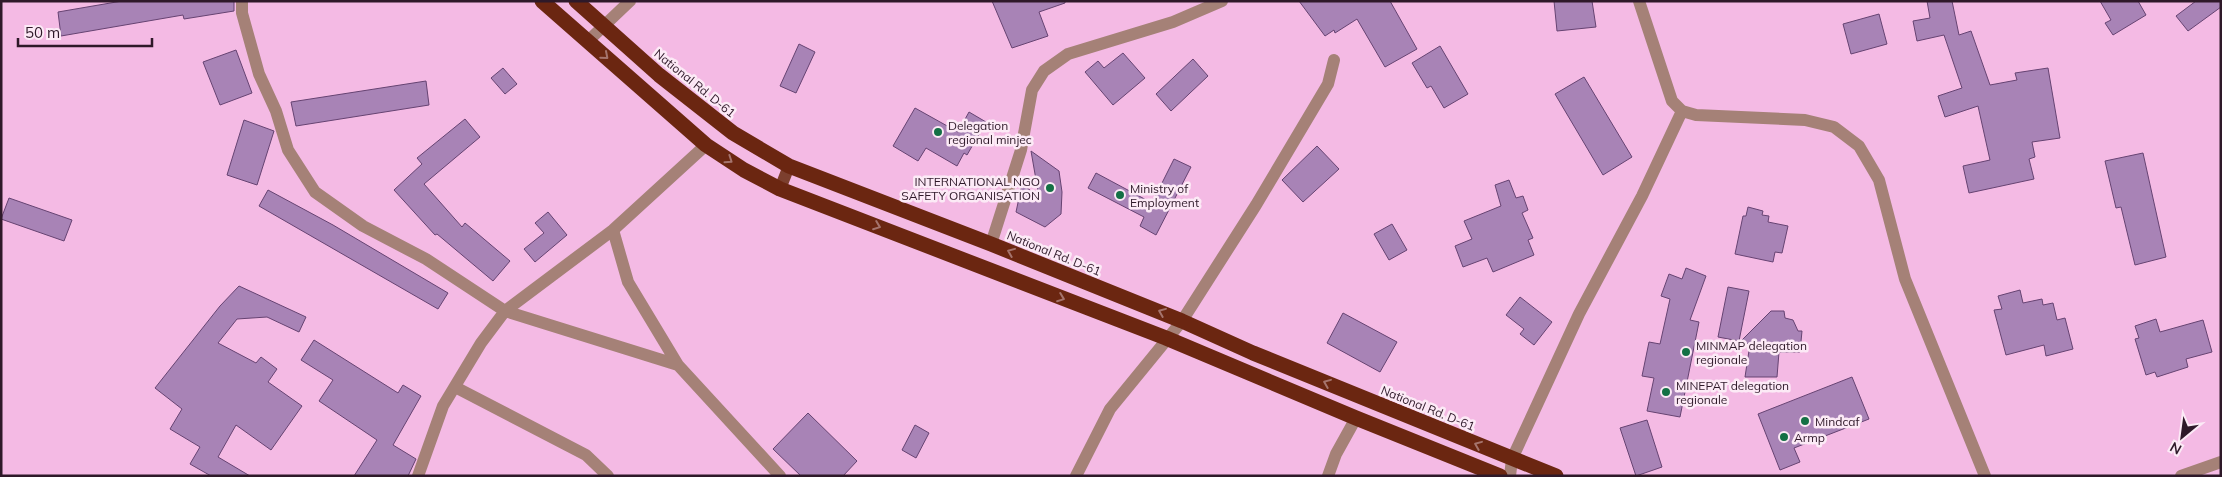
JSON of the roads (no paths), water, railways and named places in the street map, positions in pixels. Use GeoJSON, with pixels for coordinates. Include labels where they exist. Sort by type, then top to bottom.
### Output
{"type":"FeatureCollection","features":[{"type":"Feature","properties":{"kind":"highway"},"geometry":{"type":"LineString","coordinates":[[542,1],[706,145],[744,170],[780,189],[1166,338],[1500,476]]}},
{"type":"Feature","properties":{"kind":"highway","name":"National Rd. D-61"},"geometry":{"type":"LineString","coordinates":[[576,1],[659,75],[733,133],[789,166],[991,244],[1182,321],[1253,353],[1556,476]]}},
{"type":"Feature","properties":{"kind":"main road"},"geometry":{"type":"LineString","coordinates":[[780,189],[789,166]]}},
{"type":"Feature","properties":{"kind":"street"},"geometry":{"type":"LineString","coordinates":[[242,1],[242,13],[259,74],[276,111],[288,150],[315,192],[363,226],[426,259],[505,311],[678,365]]}},
{"type":"Feature","properties":{"kind":"street"},"geometry":{"type":"LineString","coordinates":[[588,41],[630,1]]}},
{"type":"Feature","properties":{"kind":"street"},"geometry":{"type":"LineString","coordinates":[[991,244],[1021,150],[1032,90],[1044,71],[1068,54],[1173,22],[1222,1]]}},
{"type":"Feature","properties":{"kind":"street"},"geometry":{"type":"LineString","coordinates":[[1639,1],[1672,102],[1682,111],[1696,115],[1805,120],[1834,127],[1859,146],[1878,180],[1905,279],[1985,476]]}},
{"type":"Feature","properties":{"kind":"street"},"geometry":{"type":"LineString","coordinates":[[1076,476],[1110,409],[1166,338],[1182,321],[1256,205],[1328,84],[1334,60]]}},
{"type":"Feature","properties":{"kind":"street"},"geometry":{"type":"LineString","coordinates":[[1510,476],[1512,459],[1579,314],[1642,196],[1682,111]]}},
{"type":"Feature","properties":{"kind":"street"},"geometry":{"type":"LineString","coordinates":[[418,476],[443,406],[481,344],[505,311],[613,230],[706,145]]}},
{"type":"Feature","properties":{"kind":"street"},"geometry":{"type":"LineString","coordinates":[[613,230],[628,282],[678,365],[780,476]]}},
{"type":"Feature","properties":{"kind":"street"},"geometry":{"type":"LineString","coordinates":[[455,387],[586,455],[608,476]]}},
{"type":"Feature","properties":{"kind":"street"},"geometry":{"type":"LineString","coordinates":[[1328,476],[1336,454],[1356,418]]}},
{"type":"Feature","properties":{"kind":"street"},"geometry":{"type":"LineString","coordinates":[[2181,476],[2221,462]]}},
{"type":"Feature","properties":{"kind":"place","name":"Delegation regional minjec"},"geometry":{"type":"Point","coordinates":[938,132]}},
{"type":"Feature","properties":{"kind":"place","name":"INTERNATIONAL NGO SAFETY ORGANISATION"},"geometry":{"type":"Point","coordinates":[1050,188]}},
{"type":"Feature","properties":{"kind":"place","name":"Ministry of Employment"},"geometry":{"type":"Point","coordinates":[1120,195]}},
{"type":"Feature","properties":{"kind":"place","name":"MINMAP delegation regionale"},"geometry":{"type":"Point","coordinates":[1686,352]}},
{"type":"Feature","properties":{"kind":"place","name":"MINEPAT delegation regionale"},"geometry":{"type":"Point","coordinates":[1666,392]}},
{"type":"Feature","properties":{"kind":"place","name":"Mindcaf"},"geometry":{"type":"Point","coordinates":[1805,421]}},
{"type":"Feature","properties":{"kind":"place","name":"Armp"},"geometry":{"type":"Point","coordinates":[1784,437]}}]}
